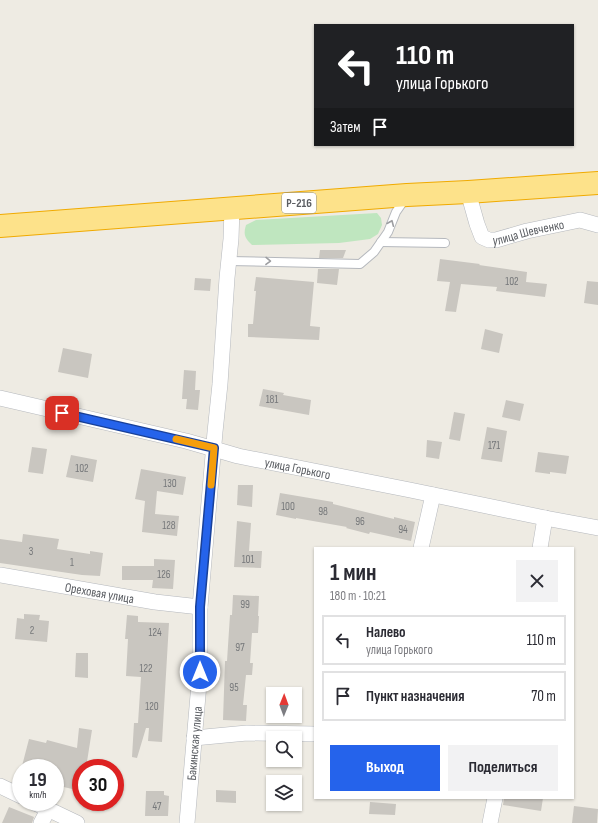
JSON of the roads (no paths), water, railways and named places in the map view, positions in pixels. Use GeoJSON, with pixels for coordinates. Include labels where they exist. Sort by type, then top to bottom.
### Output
{"type":"FeatureCollection","features":[{"type":"Feature","properties":{"kind":"highway","name":"Р-216"},"geometry":{"type":"LineString","coordinates":[[0,226],[598,182]]}},
{"type":"Feature","properties":{"kind":"street","name":"улица Шевченко"},"geometry":{"type":"LineString","coordinates":[[468,192],[482,237],[489,240],[496,240],[527,231],[580,220],[598,225]]}},
{"type":"Feature","properties":{"kind":"street","name":"Бакинская улица"},"geometry":{"type":"LineString","coordinates":[[187,823],[200,672],[200,607],[220,384],[232,208]]}},
{"type":"Feature","properties":{"kind":"street","name":"улица Горького"},"geometry":{"type":"LineString","coordinates":[[0,398],[214,448],[238,456],[598,528]]}},
{"type":"Feature","properties":{"kind":"street"},"geometry":{"type":"LineString","coordinates":[[421,547],[433,495]]}},
{"type":"Feature","properties":{"kind":"street"},"geometry":{"type":"LineString","coordinates":[[540,547],[545,518]]}},
{"type":"Feature","properties":{"kind":"street","name":"Ореховая улица"},"geometry":{"type":"LineString","coordinates":[[0,576],[156,602],[200,607]]}},
{"type":"Feature","properties":{"kind":"street"},"geometry":{"type":"LineString","coordinates":[[194,738],[247,734],[314,734]]}},
{"type":"Feature","properties":{"kind":"street"},"geometry":{"type":"LineString","coordinates":[[0,786],[12,792]]}},
{"type":"Feature","properties":{"kind":"street"},"geometry":{"type":"LineString","coordinates":[[490,823],[495,799]]}},
{"type":"Feature","properties":{"kind":"street"},"geometry":{"type":"LineString","coordinates":[[45,816],[77,823]]}},
{"type":"Feature","properties":{"kind":"lane"},"geometry":{"type":"LineString","coordinates":[[229,260],[360,264],[374,252],[388,232],[396,212],[407,195]]}},
{"type":"Feature","properties":{"kind":"lane"},"geometry":{"type":"LineString","coordinates":[[381,242],[445,243]]}}]}
